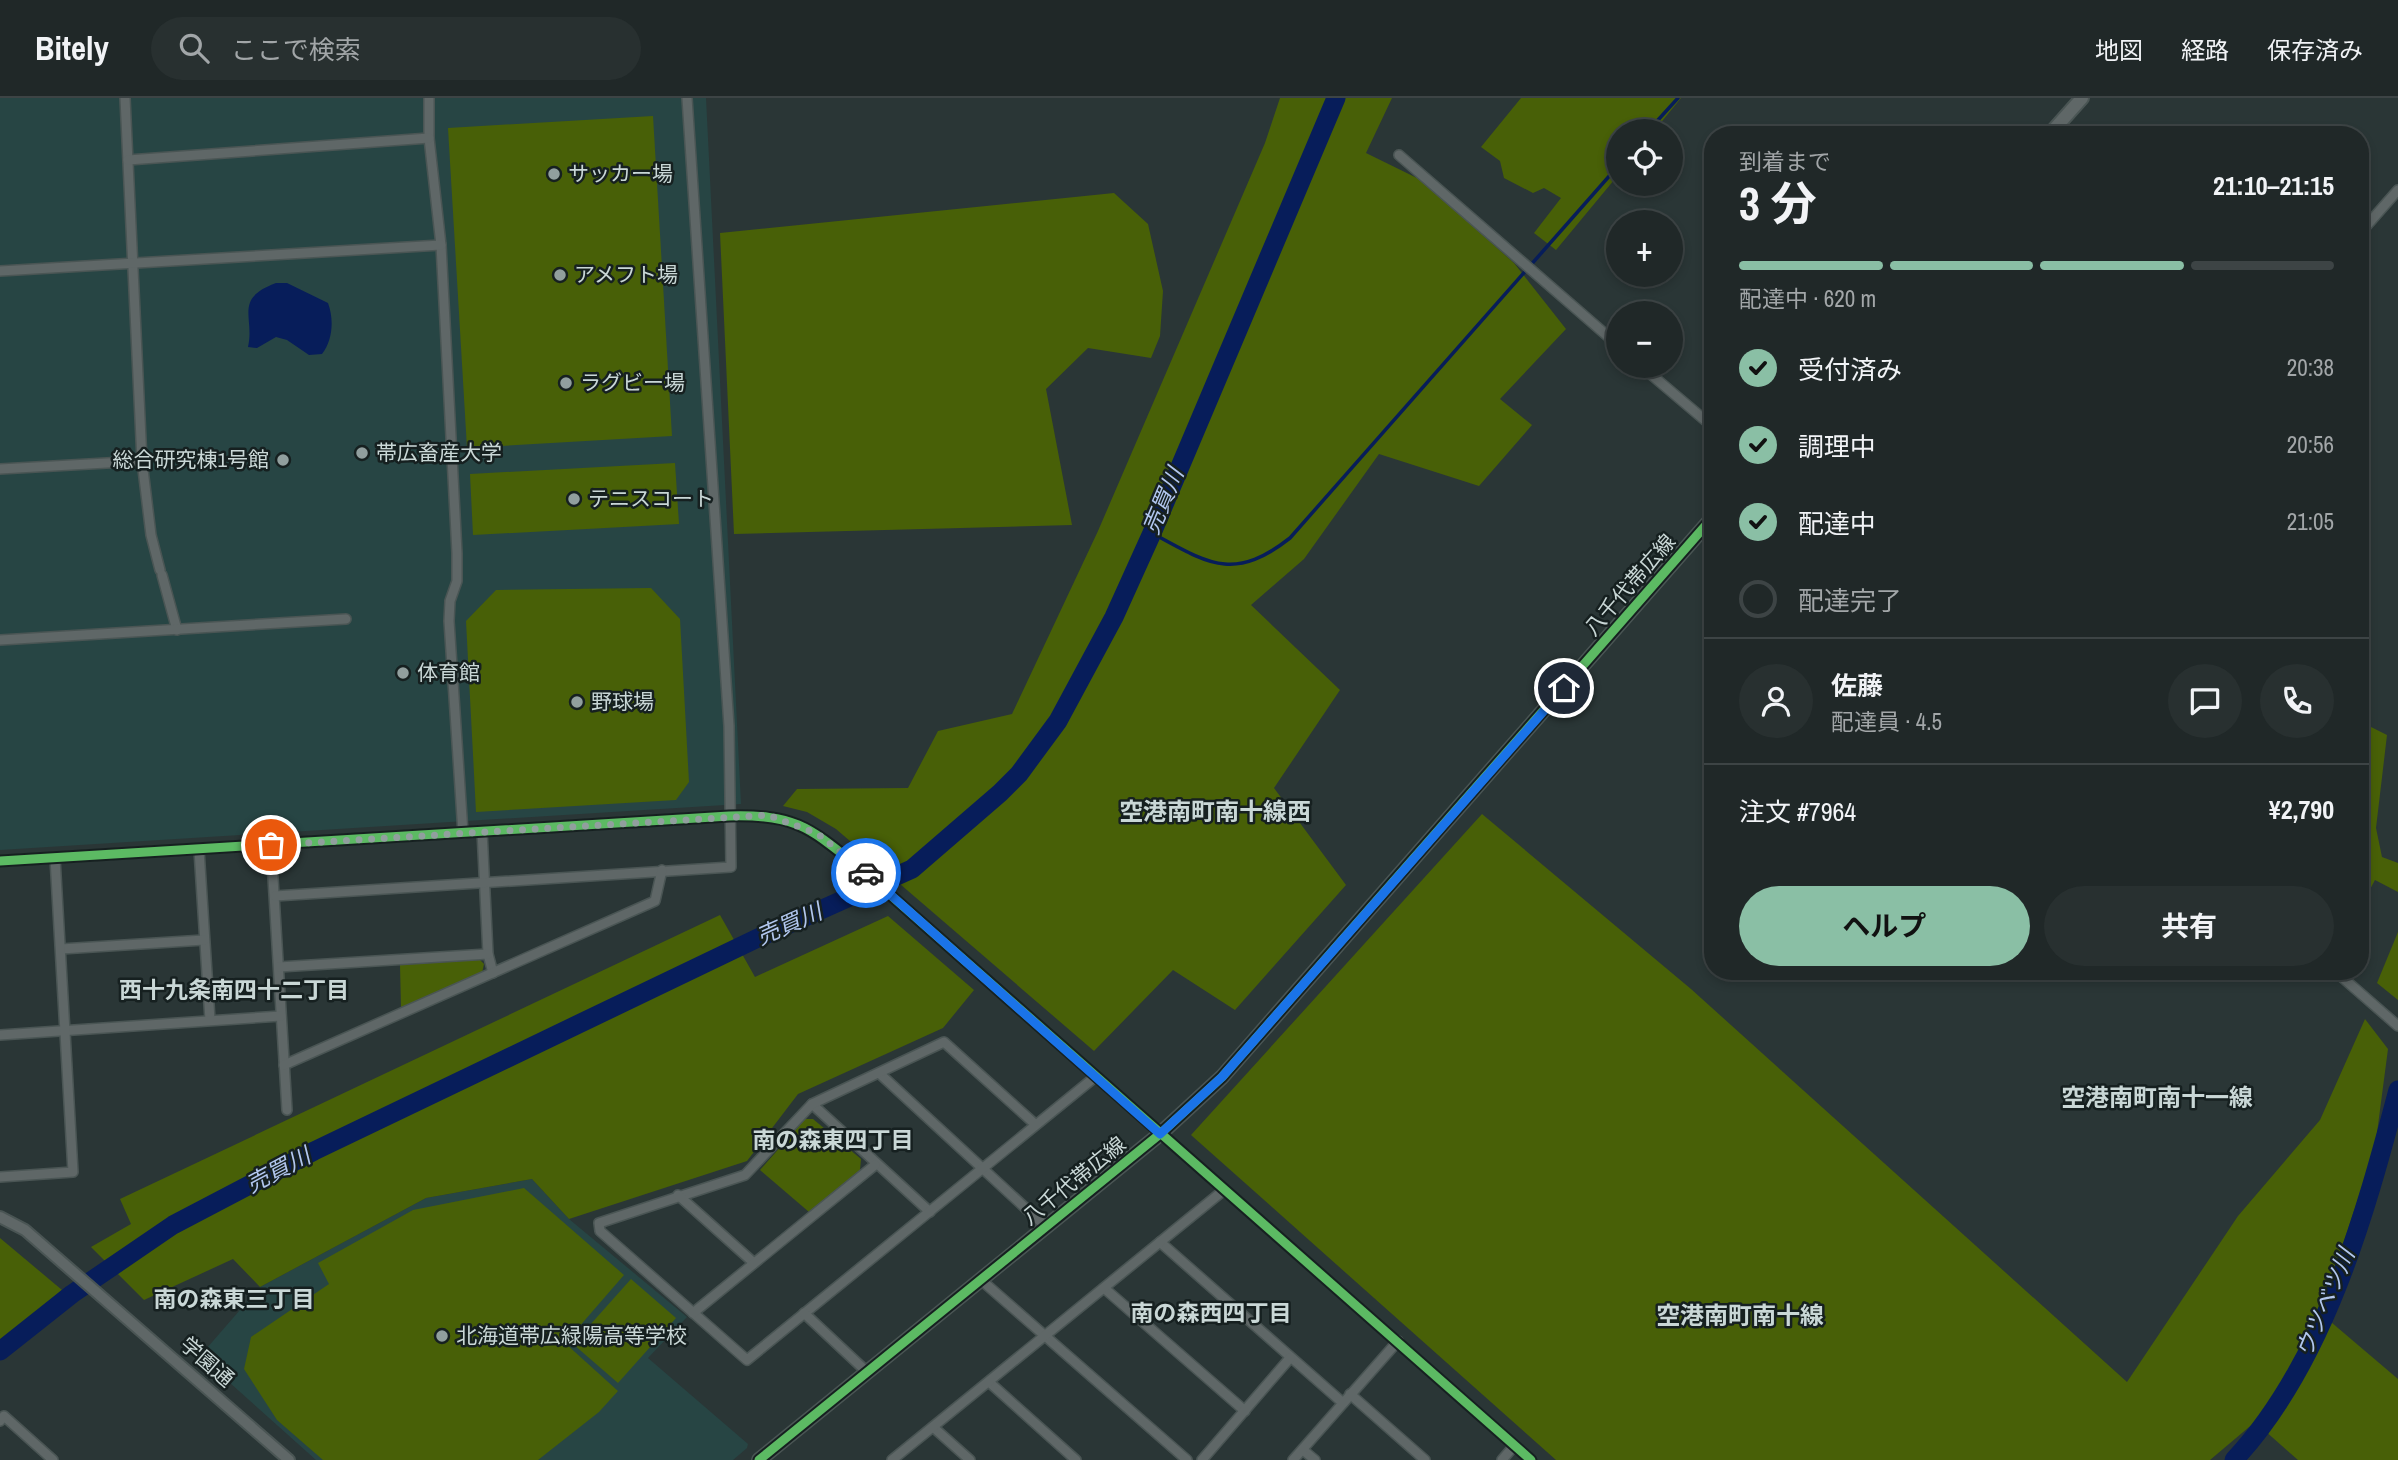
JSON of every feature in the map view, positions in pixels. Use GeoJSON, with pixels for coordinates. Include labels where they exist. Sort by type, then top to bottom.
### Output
{"type":"FeatureCollection","features":[{"type":"Feature","properties":{"kind":"main road"},"geometry":{"type":"LineString","coordinates":[[2057,126],[2082,98]]}},
{"type":"Feature","properties":{"kind":"main road","name":"八千代帯広線"},"geometry":{"type":"LineString","coordinates":[[759,1460],[1160,1134],[1238,1058],[1704,527]]}},
{"type":"Feature","properties":{"kind":"street"},"geometry":{"type":"LineString","coordinates":[[125,98],[135,263],[142,461],[151,536],[177,630]]}},
{"type":"Feature","properties":{"kind":"street"},"geometry":{"type":"LineString","coordinates":[[429,98],[429,138],[441,245],[457,555],[457,581],[450,601],[449,621],[463,834]]}},
{"type":"Feature","properties":{"kind":"street"},"geometry":{"type":"LineString","coordinates":[[275,896],[731,867],[729,726],[687,98]]}},
{"type":"Feature","properties":{"kind":"street"},"geometry":{"type":"LineString","coordinates":[[128,160],[429,138]]}},
{"type":"Feature","properties":{"kind":"street"},"geometry":{"type":"LineString","coordinates":[[1399,155],[1606,335]]}},
{"type":"Feature","properties":{"kind":"street"},"geometry":{"type":"LineString","coordinates":[[2369,223],[2398,190]]}},
{"type":"Feature","properties":{"kind":"street"},"geometry":{"type":"LineString","coordinates":[[0,271],[441,245]]}},
{"type":"Feature","properties":{"kind":"street"},"geometry":{"type":"LineString","coordinates":[[1656,378],[1704,419]]}},
{"type":"Feature","properties":{"kind":"street"},"geometry":{"type":"LineString","coordinates":[[0,469],[142,461]]}},
{"type":"Feature","properties":{"kind":"street"},"geometry":{"type":"LineString","coordinates":[[0,640],[346,620]]}},
{"type":"Feature","properties":{"kind":"street"},"geometry":{"type":"LineString","coordinates":[[0,861],[729,816],[768,815],[799,825],[818,834],[861,869],[1531,1460]]}},
{"type":"Feature","properties":{"kind":"street"},"geometry":{"type":"LineString","coordinates":[[482,831],[488,954],[493,973]]}},
{"type":"Feature","properties":{"kind":"street"},"geometry":{"type":"LineString","coordinates":[[271,845],[287,1110]]}},
{"type":"Feature","properties":{"kind":"street"},"geometry":{"type":"LineString","coordinates":[[199,850],[209,1020]]}},
{"type":"Feature","properties":{"kind":"street"},"geometry":{"type":"LineString","coordinates":[[0,1177],[73,1172],[55,858]]}},
{"type":"Feature","properties":{"kind":"street"},"geometry":{"type":"LineString","coordinates":[[284,1065],[655,901],[662,870]]}},
{"type":"Feature","properties":{"kind":"street"},"geometry":{"type":"LineString","coordinates":[[61,949],[204,940]]}},
{"type":"Feature","properties":{"kind":"street"},"geometry":{"type":"LineString","coordinates":[[279,967],[488,954]]}},
{"type":"Feature","properties":{"kind":"street"},"geometry":{"type":"LineString","coordinates":[[2345,980],[2398,1026]]}},
{"type":"Feature","properties":{"kind":"street"},"geometry":{"type":"LineString","coordinates":[[0,1035],[281,1016]]}},
{"type":"Feature","properties":{"kind":"street"},"geometry":{"type":"LineString","coordinates":[[1037,1125],[944,1042],[812,1104],[745,1175],[599,1223],[600,1231],[747,1360],[1037,1125],[1095,1077]]}},
{"type":"Feature","properties":{"kind":"street"},"geometry":{"type":"LineString","coordinates":[[879,1073],[1045,1226]]}},
{"type":"Feature","properties":{"kind":"street"},"geometry":{"type":"LineString","coordinates":[[812,1104],[875,1165],[930,1212]]}},
{"type":"Feature","properties":{"kind":"street"},"geometry":{"type":"LineString","coordinates":[[693,1313],[875,1165]]}},
{"type":"Feature","properties":{"kind":"street"},"geometry":{"type":"LineString","coordinates":[[892,1460],[1224,1190]]}},
{"type":"Feature","properties":{"kind":"street"},"geometry":{"type":"LineString","coordinates":[[678,1195],[754,1263]]}},
{"type":"Feature","properties":{"kind":"street","name":"学園通"},"geometry":{"type":"LineString","coordinates":[[0,1217],[24,1230],[63,1262],[285,1459]]}},
{"type":"Feature","properties":{"kind":"street"},"geometry":{"type":"LineString","coordinates":[[1160,1242],[1343,1403]]}},
{"type":"Feature","properties":{"kind":"street"},"geometry":{"type":"LineString","coordinates":[[980,1279],[1187,1460]]}},
{"type":"Feature","properties":{"kind":"street"},"geometry":{"type":"LineString","coordinates":[[1104,1288],[1245,1410]]}},
{"type":"Feature","properties":{"kind":"street"},"geometry":{"type":"LineString","coordinates":[[804,1313],[867,1372]]}},
{"type":"Feature","properties":{"kind":"street"},"geometry":{"type":"LineString","coordinates":[[1293,1460],[1398,1341]]}},
{"type":"Feature","properties":{"kind":"street"},"geometry":{"type":"LineString","coordinates":[[1202,1460],[1290,1358]]}},
{"type":"Feature","properties":{"kind":"street"},"geometry":{"type":"LineString","coordinates":[[989,1382],[1076,1460]]}},
{"type":"Feature","properties":{"kind":"street"},"geometry":{"type":"LineString","coordinates":[[1350,1394],[1426,1460]]}},
{"type":"Feature","properties":{"kind":"street"},"geometry":{"type":"LineString","coordinates":[[0,1421],[4,1416],[53,1460]]}},
{"type":"Feature","properties":{"kind":"street"},"geometry":{"type":"LineString","coordinates":[[933,1427],[970,1460]]}},
{"type":"Feature","properties":{"kind":"street"},"geometry":{"type":"LineString","coordinates":[[1502,1460],[1514,1446]]}},
{"type":"Feature","properties":{"kind":"street"},"geometry":{"type":"LineString","coordinates":[[1303,1450],[1314,1460]]}},
{"type":"Feature","properties":{"kind":"shaded area","name":"帯広畜産大学"},"geometry":{"type":"Polygon","coordinates":[[[0,98],[706,98],[741,804],[0,850],[0,98]]]}},
{"type":"Feature","properties":{"kind":"shaded area"},"geometry":{"type":"Polygon","coordinates":[[[276,283],[287,283],[328,303],[331,329],[322,354],[309,355],[287,340],[276,337],[257,348],[248,347],[250,302],[263,289],[276,283]]]}},
{"type":"Feature","properties":{"kind":"shaded area","name":"北海道帯広緑陽高等学校"},"geometry":{"type":"Polygon","coordinates":[[[532,1179],[569,1219],[687,1317],[648,1358],[748,1444],[733,1460],[316,1460],[200,1356],[260,1287],[426,1198],[532,1179]]]}},
{"type":"Feature","properties":{"kind":"green space"},"geometry":{"type":"Polygon","coordinates":[[[1280,98],[1392,98],[1366,153],[1421,180],[1514,263],[1566,329],[1500,399],[1532,425],[1479,486],[1379,454],[1304,559],[1251,605],[1340,690],[1274,788],[1346,885],[1235,1010],[1173,970],[1094,1051],[836,829],[807,812],[783,806],[797,789],[908,788],[938,731],[1012,714],[1098,531],[1265,143],[1280,98]]]}},
{"type":"Feature","properties":{"kind":"green space"},"geometry":{"type":"Polygon","coordinates":[[[1521,98],[1681,98],[1664,119],[1606,119],[1606,190],[1556,250],[1534,233],[1561,198],[1544,188],[1533,193],[1504,178],[1500,161],[1481,147],[1521,98]]]}},
{"type":"Feature","properties":{"kind":"green space"},"geometry":{"type":"Polygon","coordinates":[[[653,116],[672,436],[467,448],[448,128],[653,116]]]}},
{"type":"Feature","properties":{"kind":"green space"},"geometry":{"type":"Polygon","coordinates":[[[1114,193],[1148,224],[1163,291],[1160,336],[1151,358],[1088,348],[1046,389],[1072,525],[734,534],[720,233],[1114,193]]]}},
{"type":"Feature","properties":{"kind":"green space","name":"テニスコート"},"geometry":{"type":"Polygon","coordinates":[[[675,463],[679,524],[473,535],[470,474],[675,463]]]}},
{"type":"Feature","properties":{"kind":"green space","name":"野球場"},"geometry":{"type":"Polygon","coordinates":[[[651,588],[680,619],[689,782],[676,800],[476,812],[466,621],[496,590],[651,588]]]}},
{"type":"Feature","properties":{"kind":"green space"},"geometry":{"type":"Polygon","coordinates":[[[2369,726],[2387,735],[2376,828],[2382,857],[2398,863],[2398,892],[2375,880],[2369,891],[2369,726]]]}},
{"type":"Feature","properties":{"kind":"green space"},"geometry":{"type":"Polygon","coordinates":[[[1482,814],[1691,989],[2127,1382],[2238,1216],[2320,1120],[2365,1019],[2388,1049],[2375,1148],[2325,1298],[2318,1311],[2398,1379],[2398,1460],[2298,1460],[2255,1422],[2210,1460],[1556,1460],[1191,1135],[1482,814]]]}},
{"type":"Feature","properties":{"kind":"green space"},"geometry":{"type":"Polygon","coordinates":[[[720,915],[755,977],[888,916],[974,990],[943,1028],[798,1094],[747,1161],[569,1219],[532,1179],[426,1198],[260,1287],[233,1259],[144,1300],[91,1247],[131,1224],[120,1199],[720,915]]]}},
{"type":"Feature","properties":{"kind":"green space"},"geometry":{"type":"Polygon","coordinates":[[[2398,932],[2398,1000],[2377,983],[2398,932]]]}},
{"type":"Feature","properties":{"kind":"green space"},"geometry":{"type":"Polygon","coordinates":[[[480,960],[484,964],[482,973],[401,1008],[400,965],[480,960]]]}},
{"type":"Feature","properties":{"kind":"green space"},"geometry":{"type":"Polygon","coordinates":[[[805,1119],[813,1119],[861,1159],[860,1170],[809,1212],[760,1170],[805,1119]]]}},
{"type":"Feature","properties":{"kind":"green space","name":"北海道帯広緑陽高等学校"},"geometry":{"type":"Polygon","coordinates":[[[524,1188],[624,1275],[565,1343],[618,1391],[599,1412],[538,1460],[323,1460],[277,1420],[244,1369],[251,1337],[329,1284],[318,1263],[413,1210],[524,1188]]]}},
{"type":"Feature","properties":{"kind":"green space"},"geometry":{"type":"Polygon","coordinates":[[[0,1238],[62,1290],[0,1343],[0,1238]]]}},
{"type":"Feature","properties":{"kind":"green space"},"geometry":{"type":"Polygon","coordinates":[[[631,1279],[676,1318],[618,1383],[573,1344],[631,1279]]]}},
{"type":"Feature","properties":{"kind":"waterway","name":"売買川"},"geometry":{"type":"LineString","coordinates":[[0,1351],[72,1294],[173,1225],[314,1151],[760,937],[912,869],[1000,793],[1019,774],[1058,721],[1114,617],[1336,98]]}},
{"type":"Feature","properties":{"kind":"waterway"},"geometry":{"type":"LineString","coordinates":[[1659,119],[1678,98]]}},
{"type":"Feature","properties":{"kind":"waterway"},"geometry":{"type":"LineString","coordinates":[[1152,533],[1190,553],[1221,564],[1253,560],[1290,538],[1606,180]]}},
{"type":"Feature","properties":{"kind":"waterway","name":"ウツベツ川"},"geometry":{"type":"LineString","coordinates":[[2234,1460],[2266,1422],[2317,1334],[2355,1237],[2398,1090]]}},
{"type":"Feature","properties":{"kind":"cycle path"},"geometry":{"type":"LineString","coordinates":[[759,1460],[1160,1134],[1222,1077],[1704,527]]}},
{"type":"Feature","properties":{"kind":"cycle path"},"geometry":{"type":"LineString","coordinates":[[0,861],[729,816],[771,818],[801,826],[861,869],[1531,1460]]}},
{"type":"Feature","properties":{"kind":"way so far"},"geometry":{"type":"LineString","coordinates":[[271,845],[768,815],[818,834],[866,873]]}},
{"type":"Feature","properties":{"kind":"place","name":"サッカー場"},"geometry":{"type":"Point","coordinates":[554,174]}},
{"type":"Feature","properties":{"kind":"place","name":"アメフト場"},"geometry":{"type":"Point","coordinates":[560,275]}},
{"type":"Feature","properties":{"kind":"place","name":"ラグビー場"},"geometry":{"type":"Point","coordinates":[566,383]}},
{"type":"Feature","properties":{"kind":"place","name":"帯広畜産大学"},"geometry":{"type":"Point","coordinates":[362,453]}},
{"type":"Feature","properties":{"kind":"place","name":"総合研究棟1号館"},"geometry":{"type":"Point","coordinates":[283,460]}},
{"type":"Feature","properties":{"kind":"place","name":"テニスコート"},"geometry":{"type":"Point","coordinates":[574,499]}},
{"type":"Feature","properties":{"kind":"place","name":"体育館"},"geometry":{"type":"Point","coordinates":[403,673]}},
{"type":"Feature","properties":{"kind":"place","name":"野球場"},"geometry":{"type":"Point","coordinates":[577,702]}},
{"type":"Feature","properties":{"kind":"place","name":"北海道帯広緑陽高等学校"},"geometry":{"type":"Point","coordinates":[442,1336]}},
{"type":"Feature","properties":{"kind":"district","name":"空港南町南十線西"},"geometry":{"type":"Point","coordinates":[1215,812]}},
{"type":"Feature","properties":{"kind":"district","name":"西十九条南四十二丁目"},"geometry":{"type":"Point","coordinates":[234,990]}},
{"type":"Feature","properties":{"kind":"district","name":"空港南町南十一線"},"geometry":{"type":"Point","coordinates":[2157,1098]}},
{"type":"Feature","properties":{"kind":"district","name":"南の森東四丁目"},"geometry":{"type":"Point","coordinates":[833,1140]}},
{"type":"Feature","properties":{"kind":"district","name":"南の森東三丁目"},"geometry":{"type":"Point","coordinates":[234,1299]}},
{"type":"Feature","properties":{"kind":"district","name":"南の森西四丁目"},"geometry":{"type":"Point","coordinates":[1211,1313]}},
{"type":"Feature","properties":{"kind":"district","name":"空港南町南十線"},"geometry":{"type":"Point","coordinates":[1740,1316]}},
{"type":"Feature","properties":{"kind":"route"},"geometry":{"type":"LineString","coordinates":[[866,873],[1160,1134],[1222,1077],[1564,688]]}}]}
